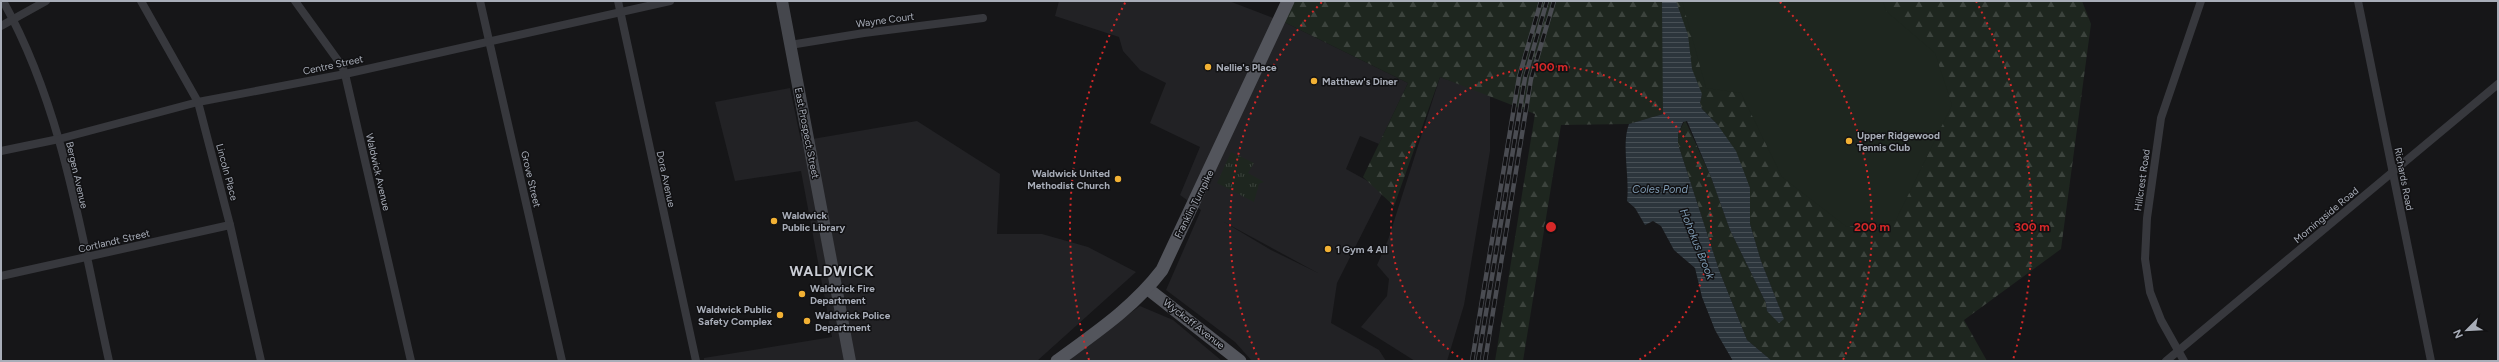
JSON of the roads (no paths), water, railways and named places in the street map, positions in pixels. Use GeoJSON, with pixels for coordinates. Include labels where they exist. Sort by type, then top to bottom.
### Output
{"type":"FeatureCollection","features":[{"type":"Feature","properties":{"kind":"main road","name":"Franklin Turnpike"},"geometry":{"type":"LineString","coordinates":[[1057,361],[1119,316],[1148,288],[1162,270],[1286,6]]}},
{"type":"Feature","properties":{"kind":"main road","name":"Wyckoff Avenue"},"geometry":{"type":"LineString","coordinates":[[1148,288],[1240,361]]}},
{"type":"Feature","properties":{"kind":"street","name":"Bergen Avenue"},"geometry":{"type":"LineString","coordinates":[[3,1],[22,38],[59,139],[108,361]]}},
{"type":"Feature","properties":{"kind":"street"},"geometry":{"type":"LineString","coordinates":[[1,26],[46,1]]}},
{"type":"Feature","properties":{"kind":"street","name":"Lincoln Place"},"geometry":{"type":"LineString","coordinates":[[141,1],[198,102],[230,225],[261,361]]}},
{"type":"Feature","properties":{"kind":"street","name":"Waldwick Avenue"},"geometry":{"type":"LineString","coordinates":[[295,1],[342,66],[345,74],[411,361]]}},
{"type":"Feature","properties":{"kind":"street","name":"Grove Street"},"geometry":{"type":"LineString","coordinates":[[480,1],[562,361]]}},
{"type":"Feature","properties":{"kind":"street","name":"Dora Avenue"},"geometry":{"type":"LineString","coordinates":[[618,1],[696,361]]}},
{"type":"Feature","properties":{"kind":"street","name":"Centre Street"},"geometry":{"type":"LineString","coordinates":[[1,151],[59,139],[198,102],[345,74],[670,1]]}},
{"type":"Feature","properties":{"kind":"street","name":"East Prospect Street"},"geometry":{"type":"LineString","coordinates":[[782,1],[850,361]]}},
{"type":"Feature","properties":{"kind":"street","name":"Hillcrest Road"},"geometry":{"type":"LineString","coordinates":[[2184,361],[2161,320],[2150,292],[2145,259],[2147,218],[2160,118],[2201,1]]}},
{"type":"Feature","properties":{"kind":"street","name":"Richards Road"},"geometry":{"type":"LineString","coordinates":[[2358,1],[2430,361]]}},
{"type":"Feature","properties":{"kind":"street","name":"Wayne Court"},"geometry":{"type":"LineString","coordinates":[[790,45],[864,32],[983,18]]}},
{"type":"Feature","properties":{"kind":"street","name":"Morningside Road"},"geometry":{"type":"LineString","coordinates":[[2166,361],[2498,84]]}},
{"type":"Feature","properties":{"kind":"street","name":"Cortlandt Street"},"geometry":{"type":"LineString","coordinates":[[1,276],[230,225]]}},
{"type":"Feature","properties":{"kind":"water","name":"Coles Pond"},"geometry":{"type":"Polygon","coordinates":[[[1662,1],[1676,1],[1688,35],[1692,69],[1702,94],[1700,103],[1702,109],[1717,124],[1736,151],[1750,188],[1750,224],[1761,261],[1784,319],[1779,323],[1767,311],[1766,303],[1730,230],[1711,177],[1687,121],[1683,122],[1678,134],[1678,144],[1719,270],[1747,340],[1772,361],[1733,361],[1715,330],[1702,297],[1695,268],[1674,250],[1661,226],[1653,221],[1645,225],[1635,208],[1627,201],[1626,141],[1629,124],[1663,114],[1662,1]]]}},
{"type":"Feature","properties":{"kind":"railway"},"geometry":{"type":"LineString","coordinates":[[1472,361],[1519,77],[1541,1]]}},
{"type":"Feature","properties":{"kind":"railway"},"geometry":{"type":"LineString","coordinates":[[1478,361],[1525,78],[1547,1]]}},
{"type":"Feature","properties":{"kind":"railway"},"geometry":{"type":"LineString","coordinates":[[1485,361],[1531,79],[1554,1]]}},
{"type":"Feature","properties":{"kind":"place","name":"Nellie's Place"},"geometry":{"type":"Point","coordinates":[1208,67]}},
{"type":"Feature","properties":{"kind":"place","name":"Matthew's Diner"},"geometry":{"type":"Point","coordinates":[1314,81]}},
{"type":"Feature","properties":{"kind":"place","name":"Upper Ridgewood Tennis Club"},"geometry":{"type":"Point","coordinates":[1849,141]}},
{"type":"Feature","properties":{"kind":"place","name":"Waldwick United Methodist Church"},"geometry":{"type":"Point","coordinates":[1118,179]}},
{"type":"Feature","properties":{"kind":"place","name":"Waldwick Public Library"},"geometry":{"type":"Point","coordinates":[774,221]}},
{"type":"Feature","properties":{"kind":"place","name":"1 Gym 4 All"},"geometry":{"type":"Point","coordinates":[1328,249]}},
{"type":"Feature","properties":{"kind":"place","name":"Waldwick Fire Department"},"geometry":{"type":"Point","coordinates":[802,294]}},
{"type":"Feature","properties":{"kind":"place","name":"Waldwick Public Safety Complex"},"geometry":{"type":"Point","coordinates":[780,315]}},
{"type":"Feature","properties":{"kind":"place","name":"Waldwick Police Department"},"geometry":{"type":"Point","coordinates":[807,321]}},
{"type":"Feature","properties":{"kind":"district","name":"WALDWICK"},"geometry":{"type":"Point","coordinates":[832,271]}},
{"type":"Feature","properties":{"kind":"water label","name":"Hohokus Brook"},"geometry":{"type":"Point","coordinates":[1697,244]}}]}
